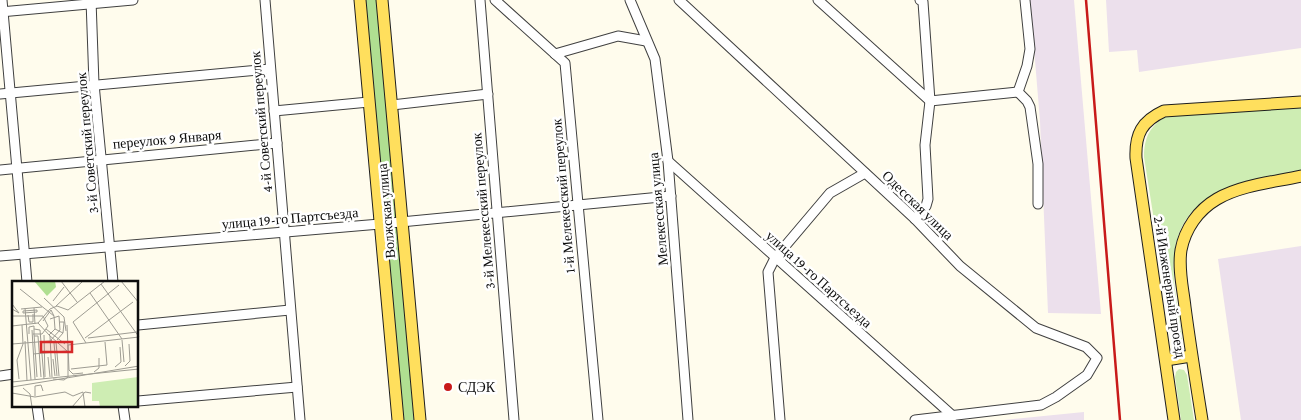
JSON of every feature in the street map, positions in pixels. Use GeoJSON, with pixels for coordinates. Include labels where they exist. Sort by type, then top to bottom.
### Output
{"type":"FeatureCollection","features":[{"type":"Feature","properties":{"kind":"main road","name":"Волжская улица"},"geometry":{"type":"LineString","coordinates":[[360,0],[398,420]]}},
{"type":"Feature","properties":{"kind":"main road","name":"Волжская улица"},"geometry":{"type":"LineString","coordinates":[[382,0],[420,420]]}},
{"type":"Feature","properties":{"kind":"main road","name":"2-й Инженерный проезд"},"geometry":{"type":"LineString","coordinates":[[1174,420],[1136,158],[1135,146],[1138,134],[1144,124],[1159,114],[1176,109],[1301,102]]}},
{"type":"Feature","properties":{"kind":"main road","name":"2-й Инженерный проезд"},"geometry":{"type":"LineString","coordinates":[[1202,420],[1180,272],[1183,241],[1194,220],[1210,204],[1223,196],[1238,190],[1301,176]]}},
{"type":"Feature","properties":{"kind":"main road"},"geometry":{"type":"LineString","coordinates":[[1166,360],[1191,356]]}},
{"type":"Feature","properties":{"kind":"street"},"geometry":{"type":"LineString","coordinates":[[2,0],[1,12],[27,281]]}},
{"type":"Feature","properties":{"kind":"street"},"geometry":{"type":"LineString","coordinates":[[1,12],[91,2],[133,0]]}},
{"type":"Feature","properties":{"kind":"street","name":"4-й Советский переулок"},"geometry":{"type":"LineString","coordinates":[[265,0],[300,420]]}},
{"type":"Feature","properties":{"kind":"street","name":"3-й Мелекесский переулок"},"geometry":{"type":"LineString","coordinates":[[480,0],[514,420]]}},
{"type":"Feature","properties":{"kind":"street","name":"1-й Мелекесский переулок"},"geometry":{"type":"LineString","coordinates":[[495,0],[565,63],[598,420]]}},
{"type":"Feature","properties":{"kind":"street","name":"Мелекесская улица"},"geometry":{"type":"LineString","coordinates":[[630,0],[646,41],[655,58],[668,161],[688,420]]}},
{"type":"Feature","properties":{"kind":"street","name":"Одесская улица"},"geometry":{"type":"LineString","coordinates":[[679,0],[915,219],[960,266],[1036,328],[1086,347],[1097,358],[1087,375],[1041,405],[953,416]]}},
{"type":"Feature","properties":{"kind":"street"},"geometry":{"type":"LineString","coordinates":[[818,0],[930,101],[1018,92]]}},
{"type":"Feature","properties":{"kind":"street"},"geometry":{"type":"LineString","coordinates":[[1018,92],[1027,66],[1030,50],[1025,0]]}},
{"type":"Feature","properties":{"kind":"street"},"geometry":{"type":"LineString","coordinates":[[915,219],[926,206],[928,199],[925,145],[930,101],[922,1]]}},
{"type":"Feature","properties":{"kind":"street","name":"3-й Советский переулок"},"geometry":{"type":"LineString","coordinates":[[91,2],[94,84],[113,281]]}},
{"type":"Feature","properties":{"kind":"street"},"geometry":{"type":"LineString","coordinates":[[555,54],[618,36],[646,41]]}},
{"type":"Feature","properties":{"kind":"street"},"geometry":{"type":"LineString","coordinates":[[0,94],[270,69]]}},
{"type":"Feature","properties":{"kind":"street"},"geometry":{"type":"LineString","coordinates":[[1018,92],[1030,107],[1038,164],[1038,204]]}},
{"type":"Feature","properties":{"kind":"street"},"geometry":{"type":"LineString","coordinates":[[392,106],[488,94]]}},
{"type":"Feature","properties":{"kind":"street"},"geometry":{"type":"LineString","coordinates":[[274,111],[369,102]]}},
{"type":"Feature","properties":{"kind":"street","name":"переулок 9 Января"},"geometry":{"type":"LineString","coordinates":[[0,170],[277,143]]}},
{"type":"Feature","properties":{"kind":"street","name":"улица 19-го Партсъезда"},"geometry":{"type":"LineString","coordinates":[[668,161],[953,416]]}},
{"type":"Feature","properties":{"kind":"street"},"geometry":{"type":"LineString","coordinates":[[780,420],[768,272],[775,258],[830,193],[865,173]]}},
{"type":"Feature","properties":{"kind":"street","name":"улица 19-го Партсъезда"},"geometry":{"type":"LineString","coordinates":[[0,256],[380,224],[671,196]]}},
{"type":"Feature","properties":{"kind":"street"},"geometry":{"type":"LineString","coordinates":[[139,325],[290,310]]}},
{"type":"Feature","properties":{"kind":"street"},"geometry":{"type":"LineString","coordinates":[[139,401],[297,386]]}},
{"type":"Feature","properties":{"kind":"street"},"geometry":{"type":"LineString","coordinates":[[915,420],[953,416]]}},
{"type":"Feature","properties":{"kind":"shaded area"},"geometry":{"type":"Polygon","coordinates":[[[1030,0],[1074,0],[1101,314],[1048,313],[1040,121],[1030,0]]]}},
{"type":"Feature","properties":{"kind":"shaded area"},"geometry":{"type":"Polygon","coordinates":[[[1106,0],[1301,0],[1301,48],[1139,72],[1137,50],[1109,52],[1106,0]]]}},
{"type":"Feature","properties":{"kind":"shaded area"},"geometry":{"type":"Polygon","coordinates":[[[1301,246],[1301,420],[1241,420],[1218,259],[1301,246]]]}},
{"type":"Feature","properties":{"kind":"shaded area"},"geometry":{"type":"Polygon","coordinates":[[[1084,412],[1084,420],[1004,420],[1084,412]]]}},
{"type":"Feature","properties":{"kind":"green space"},"geometry":{"type":"Polygon","coordinates":[[[365,0],[377,0],[396,219],[383,220],[365,0]]]}},
{"type":"Feature","properties":{"kind":"green space"},"geometry":{"type":"Polygon","coordinates":[[[1301,106],[1301,170],[1259,179],[1218,192],[1201,203],[1188,217],[1178,236],[1174,260],[1175,288],[1182,340],[1177,342],[1173,340],[1144,157],[1145,144],[1149,133],[1156,124],[1167,116],[1301,106]]]}},
{"type":"Feature","properties":{"kind":"green space"},"geometry":{"type":"Polygon","coordinates":[[[397,226],[414,420],[401,420],[384,227],[397,226]]]}},
{"type":"Feature","properties":{"kind":"green space"},"geometry":{"type":"Polygon","coordinates":[[[1179,369],[1184,370],[1187,375],[1194,420],[1181,420],[1175,377],[1179,369]]]}},
{"type":"Feature","properties":{"kind":"railway"},"geometry":{"type":"LineString","coordinates":[[1086,0],[1120,420]]}},
{"type":"Feature","properties":{"kind":"place","name":"СДЭК"},"geometry":{"type":"Point","coordinates":[448,387]}}]}
